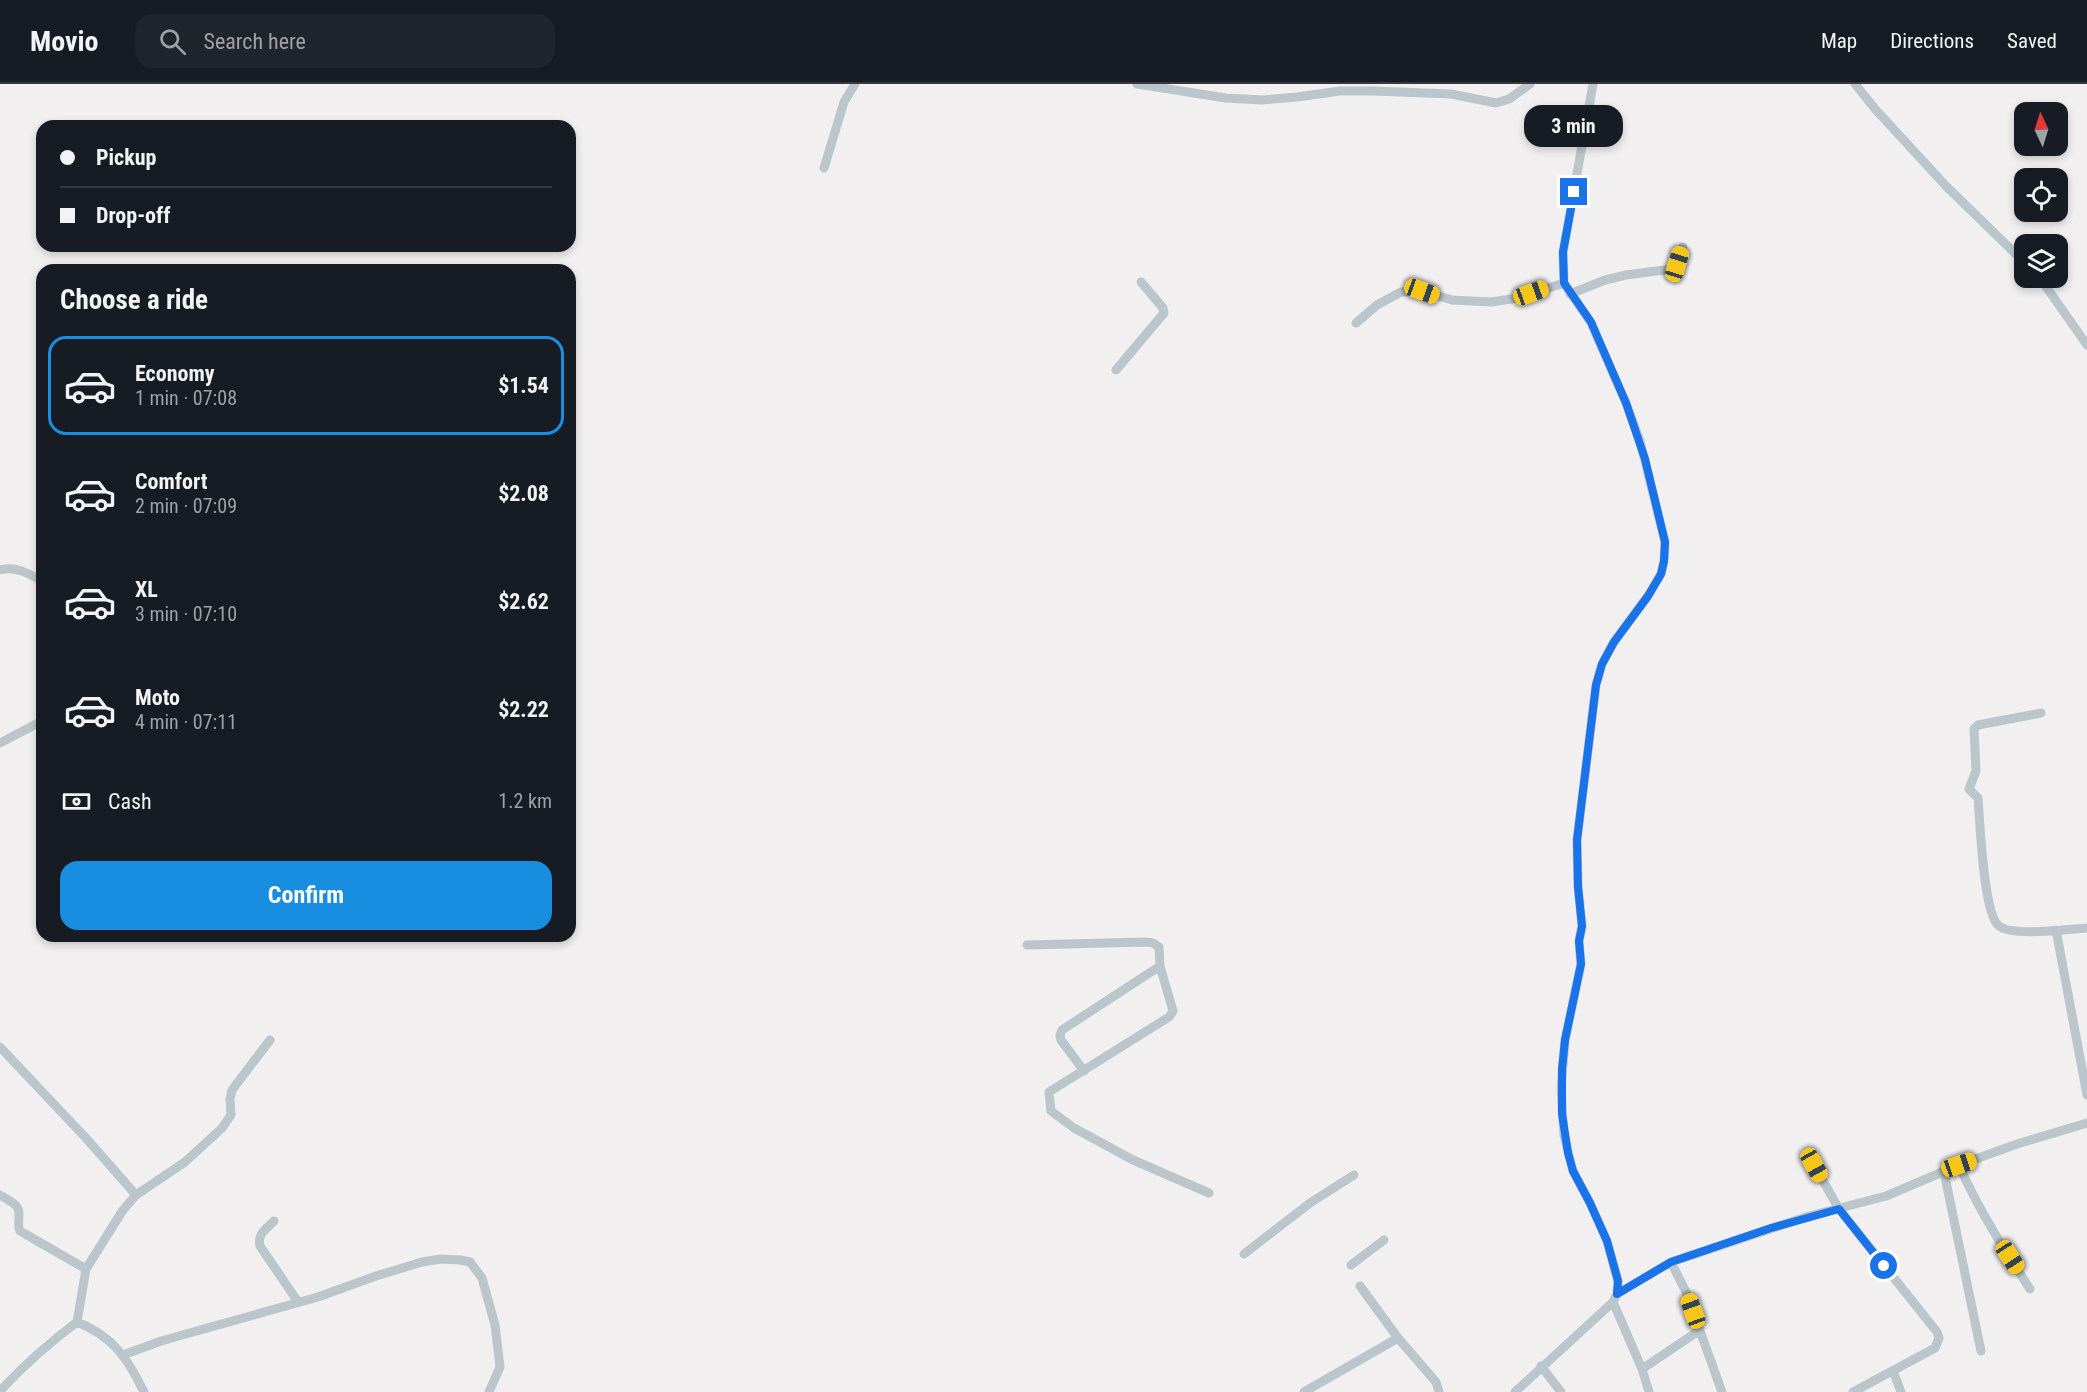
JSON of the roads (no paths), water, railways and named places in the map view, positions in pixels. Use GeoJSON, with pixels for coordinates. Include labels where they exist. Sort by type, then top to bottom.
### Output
{"type":"FeatureCollection","features":[{"type":"Feature","properties":{"kind":"street"},"geometry":{"type":"LineString","coordinates":[[824,168],[844,102],[855,84]]}},
{"type":"Feature","properties":{"kind":"street"},"geometry":{"type":"LineString","coordinates":[[1137,84],[1226,98],[1262,100],[1340,91],[1373,91],[1451,94],[1496,103],[1509,99],[1530,84]]}},
{"type":"Feature","properties":{"kind":"street"},"geometry":{"type":"LineString","coordinates":[[1593,84],[1563,252],[1564,283],[1591,322],[1626,403],[1643,450],[1665,542],[1661,574],[1648,596],[1614,642],[1602,664],[1596,685],[1577,840],[1582,926],[1579,941],[1581,964],[1565,1040],[1562,1069],[1562,1114],[1573,1171],[1607,1241],[1618,1281],[1615,1298],[1649,1392]]}},
{"type":"Feature","properties":{"kind":"street"},"geometry":{"type":"LineString","coordinates":[[1855,84],[1946,186],[2014,251]]}},
{"type":"Feature","properties":{"kind":"street"},"geometry":{"type":"LineString","coordinates":[[1570,294],[1605,280],[1672,269],[1677,264],[1683,247]]}},
{"type":"Feature","properties":{"kind":"street"},"geometry":{"type":"LineString","coordinates":[[1116,370],[1164,313],[1163,308],[1142,282]]}},
{"type":"Feature","properties":{"kind":"street"},"geometry":{"type":"LineString","coordinates":[[1356,322],[1377,305],[1401,292],[1422,291],[1452,300],[1491,303],[1518,298],[1564,283]]}},
{"type":"Feature","properties":{"kind":"street"},"geometry":{"type":"LineString","coordinates":[[2047,288],[2087,345]]}},
{"type":"Feature","properties":{"kind":"street"},"geometry":{"type":"LineString","coordinates":[[0,570],[9,568],[24,571],[36,578]]}},
{"type":"Feature","properties":{"kind":"street"},"geometry":{"type":"LineString","coordinates":[[2041,712],[1975,726],[1973,732],[1977,771],[1969,789],[1978,798],[1985,883],[1994,920],[1999,926],[2014,931],[2087,928]]}},
{"type":"Feature","properties":{"kind":"street"},"geometry":{"type":"LineString","coordinates":[[0,743],[36,724]]}},
{"type":"Feature","properties":{"kind":"street"},"geometry":{"type":"LineString","coordinates":[[2056,930],[2087,1095]]}},
{"type":"Feature","properties":{"kind":"street"},"geometry":{"type":"LineString","coordinates":[[1027,945],[1153,943],[1159,947],[1160,966],[1173,1011],[1169,1017],[1048,1092],[1051,1111],[1074,1128],[1133,1160],[1209,1193]]}},
{"type":"Feature","properties":{"kind":"street"},"geometry":{"type":"LineString","coordinates":[[1084,1071],[1061,1040],[1062,1030],[1160,966]]}},
{"type":"Feature","properties":{"kind":"street"},"geometry":{"type":"LineString","coordinates":[[0,1391],[20,1369],[77,1322],[86,1269],[123,1210],[136,1195],[185,1162],[222,1128],[231,1115],[232,1090],[270,1040]]}},
{"type":"Feature","properties":{"kind":"street"},"geometry":{"type":"LineString","coordinates":[[0,1047],[136,1195]]}},
{"type":"Feature","properties":{"kind":"street"},"geometry":{"type":"LineString","coordinates":[[1515,1392],[1615,1298],[1671,1262],[1771,1228],[1887,1196],[1959,1165],[2017,1144],[2087,1123]]}},
{"type":"Feature","properties":{"kind":"street"},"geometry":{"type":"LineString","coordinates":[[1814,1165],[1839,1209],[1937,1332],[1939,1338],[1935,1348],[1853,1392]]}},
{"type":"Feature","properties":{"kind":"street"},"geometry":{"type":"LineString","coordinates":[[1959,1165],[1994,1232],[2030,1289]]}},
{"type":"Feature","properties":{"kind":"street"},"geometry":{"type":"LineString","coordinates":[[1944,1172],[1981,1351]]}},
{"type":"Feature","properties":{"kind":"street"},"geometry":{"type":"LineString","coordinates":[[1244,1254],[1310,1203],[1354,1175]]}},
{"type":"Feature","properties":{"kind":"street"},"geometry":{"type":"LineString","coordinates":[[0,1195],[17,1207],[19,1211],[17,1225],[20,1231],[86,1269]]}},
{"type":"Feature","properties":{"kind":"street"},"geometry":{"type":"LineString","coordinates":[[274,1221],[258,1239],[298,1302]]}},
{"type":"Feature","properties":{"kind":"street"},"geometry":{"type":"LineString","coordinates":[[1352,1265],[1384,1240]]}},
{"type":"Feature","properties":{"kind":"street"},"geometry":{"type":"LineString","coordinates":[[123,1354],[422,1262],[441,1259],[470,1262],[482,1278],[495,1325],[500,1357],[498,1372],[489,1392]]}},
{"type":"Feature","properties":{"kind":"street"},"geometry":{"type":"LineString","coordinates":[[1671,1262],[1683,1286],[1722,1392]]}},
{"type":"Feature","properties":{"kind":"street"},"geometry":{"type":"LineString","coordinates":[[1360,1286],[1398,1338],[1428,1370],[1439,1392]]}},
{"type":"Feature","properties":{"kind":"street"},"geometry":{"type":"LineString","coordinates":[[77,1322],[102,1335],[123,1354],[144,1392]]}},
{"type":"Feature","properties":{"kind":"street"},"geometry":{"type":"LineString","coordinates":[[1642,1369],[1700,1330]]}},
{"type":"Feature","properties":{"kind":"street"},"geometry":{"type":"LineString","coordinates":[[1304,1392],[1398,1338]]}},
{"type":"Feature","properties":{"kind":"street"},"geometry":{"type":"LineString","coordinates":[[1541,1366],[1561,1392]]}},
{"type":"Feature","properties":{"kind":"street"},"geometry":{"type":"LineString","coordinates":[[1893,1371],[1901,1392]]}}]}
